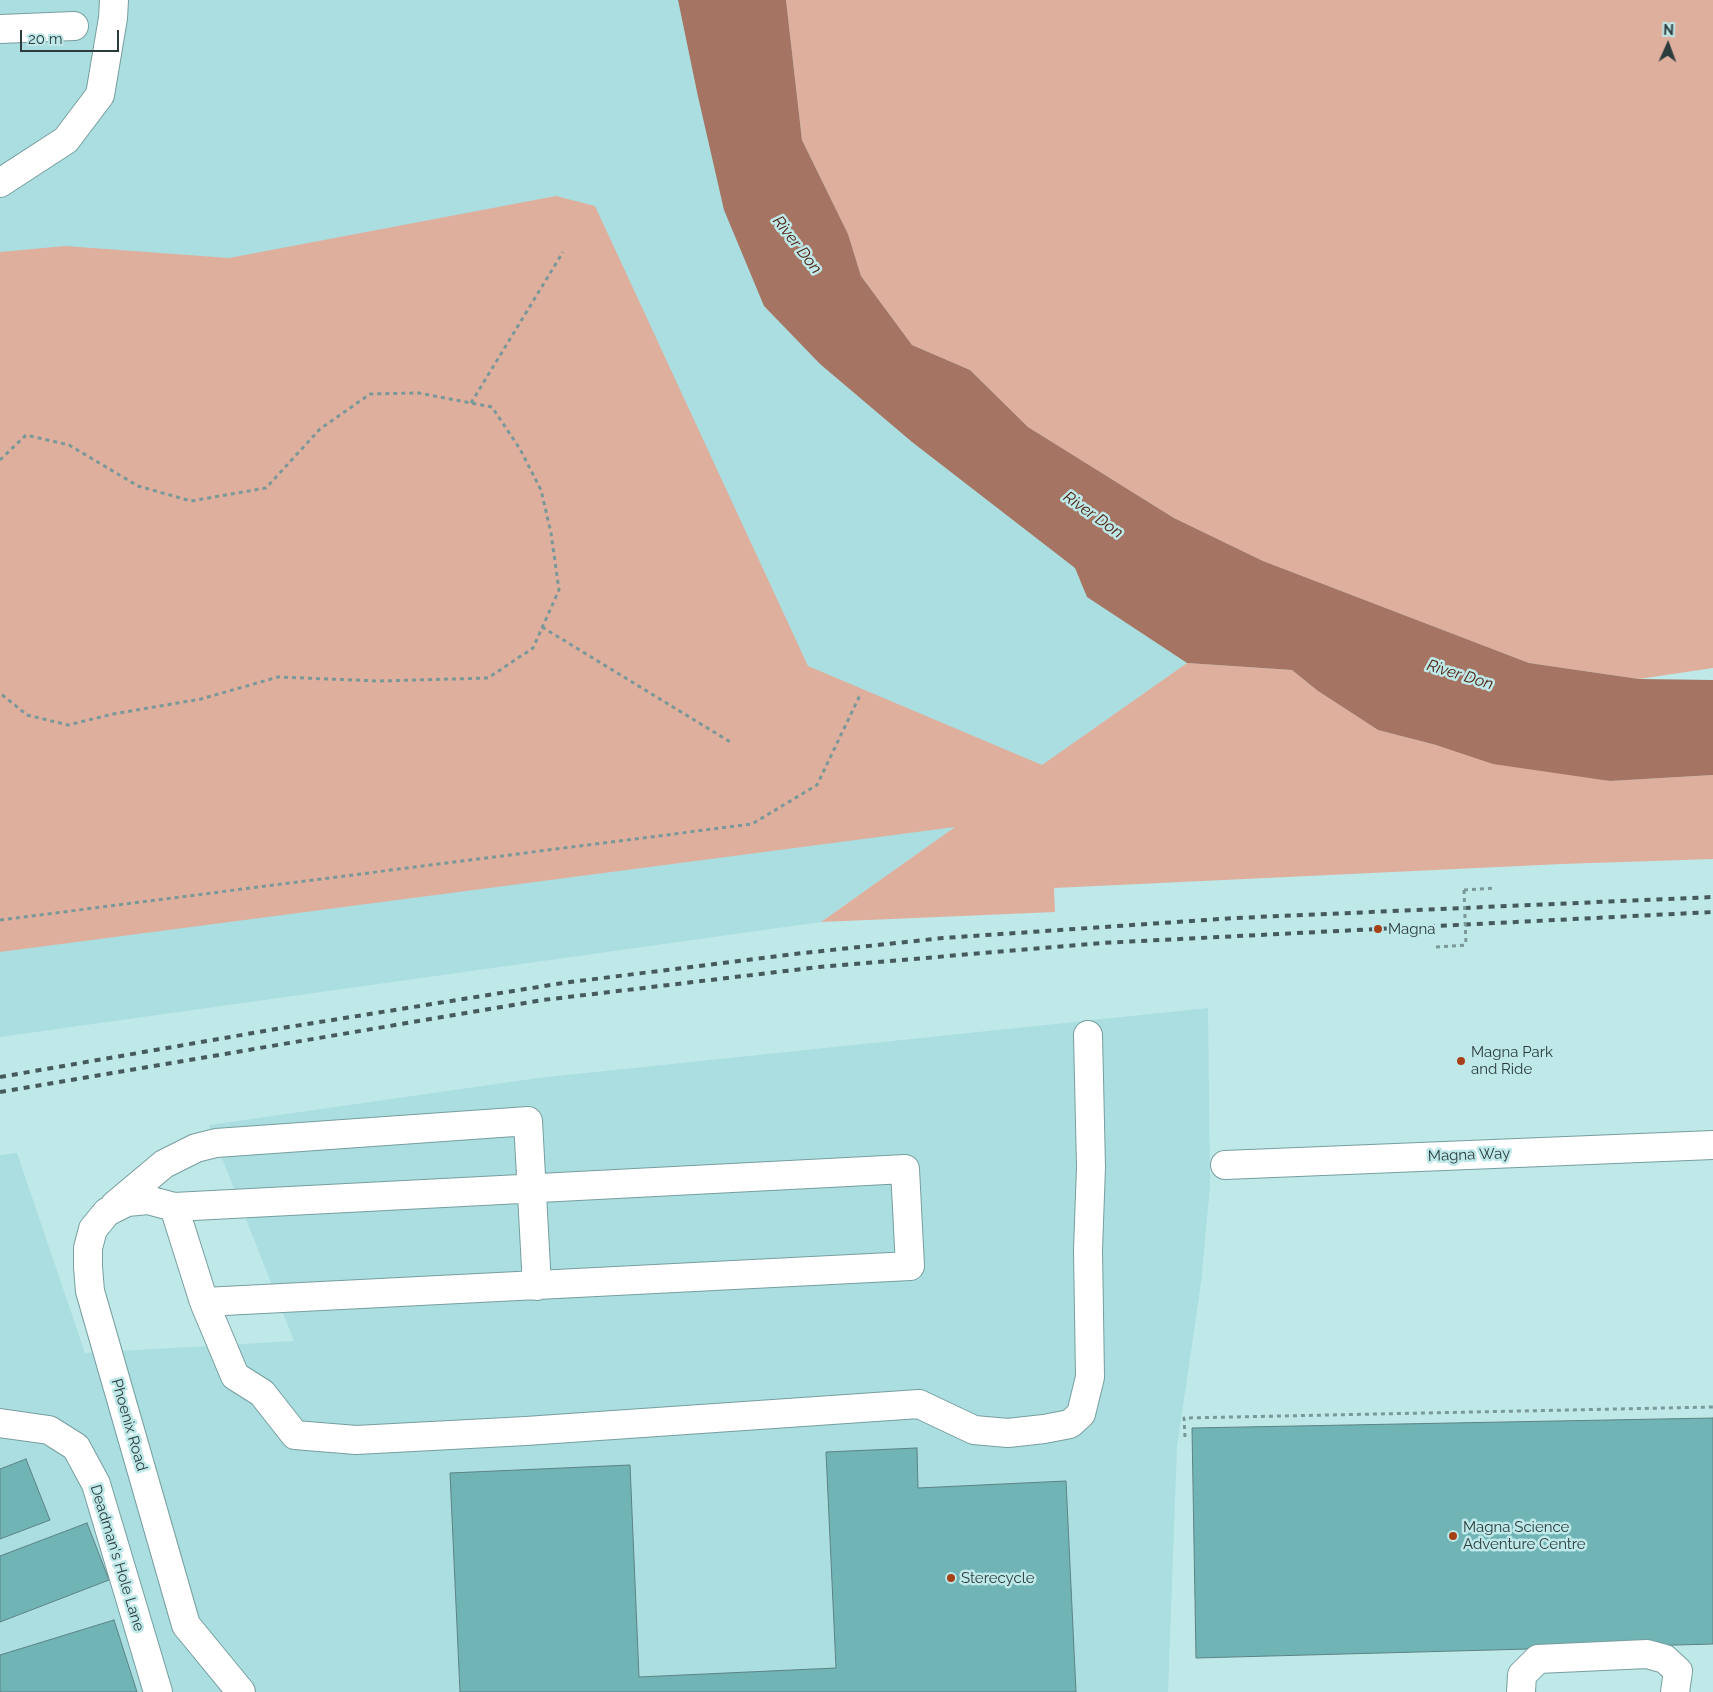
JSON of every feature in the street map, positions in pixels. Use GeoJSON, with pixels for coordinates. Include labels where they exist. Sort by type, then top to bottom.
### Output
{"type":"FeatureCollection","features":[{"type":"Feature","properties":{"kind":"street"},"geometry":{"type":"LineString","coordinates":[[0,183],[66,140],[100,95],[113,18],[114,0]]}},
{"type":"Feature","properties":{"kind":"street"},"geometry":{"type":"LineString","coordinates":[[0,29],[74,26]]}},
{"type":"Feature","properties":{"kind":"street"},"geometry":{"type":"LineString","coordinates":[[174,1207],[204,1302],[235,1376],[262,1393],[295,1435],[356,1440],[919,1404],[974,1430],[1008,1433],[1070,1424],[1080,1414],[1090,1377],[1088,1250],[1091,1167],[1088,1035]]}},
{"type":"Feature","properties":{"kind":"street"},"geometry":{"type":"LineString","coordinates":[[107,1212],[164,1164],[196,1148],[216,1143],[528,1121],[537,1286],[204,1302]]}},
{"type":"Feature","properties":{"kind":"street","name":"Magna Way"},"geometry":{"type":"LineString","coordinates":[[1225,1165],[1713,1145]]}},
{"type":"Feature","properties":{"kind":"street","name":"Phoenix Road"},"geometry":{"type":"LineString","coordinates":[[241,1692],[186,1625],[90,1291],[88,1248],[93,1228],[107,1212],[127,1202],[148,1200],[174,1207],[905,1169],[910,1266],[537,1286]]}},
{"type":"Feature","properties":{"kind":"street","name":"Deadman's Hole Lane"},"geometry":{"type":"LineString","coordinates":[[0,1423],[49,1430],[76,1447],[96,1484],[158,1692]]}},
{"type":"Feature","properties":{"kind":"street"},"geometry":{"type":"LineString","coordinates":[[1521,1692],[1522,1675],[1538,1659],[1647,1654],[1665,1659],[1678,1671],[1675,1692]]}},
{"type":"Feature","properties":{"kind":"path"},"geometry":{"type":"LineString","coordinates":[[471,403],[563,252]]}},
{"type":"Feature","properties":{"kind":"path"},"geometry":{"type":"LineString","coordinates":[[0,460],[26,435],[69,445],[138,486],[191,501],[266,488],[320,429],[370,394],[419,393],[492,407],[520,449],[541,490],[551,533],[559,590],[533,648],[488,678],[380,681],[278,677],[201,699],[113,714],[68,725],[26,715],[0,693]]}},
{"type":"Feature","properties":{"kind":"path"},"geometry":{"type":"LineString","coordinates":[[542,627],[732,743]]}},
{"type":"Feature","properties":{"kind":"path"},"geometry":{"type":"LineString","coordinates":[[0,920],[752,824],[817,785],[862,693]]}},
{"type":"Feature","properties":{"kind":"path"},"geometry":{"type":"LineString","coordinates":[[1436,946],[1466,945],[1464,890],[1496,888]]}},
{"type":"Feature","properties":{"kind":"path"},"geometry":{"type":"LineString","coordinates":[[1185,1437],[1184,1418],[1713,1407]]}},
{"type":"Feature","properties":{"kind":"shaded area"},"geometry":{"type":"Polygon","coordinates":[[[0,0],[678,0],[697,92],[764,306],[820,364],[912,442],[1075,568],[1087,597],[1187,663],[821,922],[0,1037],[0,0]]]}},
{"type":"Feature","properties":{"kind":"shaded area"},"geometry":{"type":"Polygon","coordinates":[[[786,0],[1713,0],[1713,668],[1639,679],[1529,663],[1263,561],[1174,518],[1028,427],[970,370],[912,345],[861,276],[848,234],[802,140],[786,0]]]}},
{"type":"Feature","properties":{"kind":"shaded area"},"geometry":{"type":"Polygon","coordinates":[[[556,196],[595,206],[808,666],[1042,765],[1187,663],[1292,670],[1318,691],[1378,730],[1436,745],[1610,781],[1713,775],[1713,859],[1562,864],[1054,888],[1055,912],[821,922],[955,827],[0,952],[0,252],[65,246],[229,258],[556,196]]]}},
{"type":"Feature","properties":{"kind":"shaded area"},"geometry":{"type":"Polygon","coordinates":[[[1208,1008],[1210,1186],[1201,1283],[1177,1447],[1168,1692],[0,1692],[0,1155],[17,1153],[85,1353],[294,1341],[209,1125],[538,1078],[1208,1008]]]}},
{"type":"Feature","properties":{"kind":"water","name":"River Don"},"geometry":{"type":"Polygon","coordinates":[[[678,0],[786,0],[802,140],[848,234],[861,276],[912,345],[970,370],[1028,427],[1174,518],[1263,561],[1529,663],[1639,679],[1713,680],[1713,775],[1610,781],[1493,764],[1436,745],[1378,730],[1318,691],[1292,670],[1187,663],[1087,597],[1075,568],[912,442],[820,364],[764,306],[724,210],[678,0]]]}},
{"type":"Feature","properties":{"kind":"building","name":"Magna Science Adventure Centre"},"geometry":{"type":"Polygon","coordinates":[[[1713,1418],[1713,1644],[1196,1658],[1192,1428],[1713,1418]]]}},
{"type":"Feature","properties":{"kind":"building","name":"Sterecycle"},"geometry":{"type":"Polygon","coordinates":[[[917,1448],[918,1488],[1066,1481],[1076,1692],[460,1692],[450,1473],[630,1465],[639,1677],[836,1668],[826,1452],[917,1448]]]}},
{"type":"Feature","properties":{"kind":"building"},"geometry":{"type":"Polygon","coordinates":[[[26,1459],[50,1520],[0,1539],[0,1469],[26,1459]]]}},
{"type":"Feature","properties":{"kind":"building"},"geometry":{"type":"Polygon","coordinates":[[[87,1523],[109,1580],[0,1622],[0,1556],[87,1523]]]}},
{"type":"Feature","properties":{"kind":"building"},"geometry":{"type":"Polygon","coordinates":[[[114,1620],[137,1692],[0,1692],[0,1655],[114,1620]]]}},
{"type":"Feature","properties":{"kind":"railway"},"geometry":{"type":"LineString","coordinates":[[0,1077],[276,1029],[563,983],[794,954],[943,938],[1235,918],[1713,897]]}},
{"type":"Feature","properties":{"kind":"railway"},"geometry":{"type":"LineString","coordinates":[[0,1092],[543,1000],[819,967],[1101,943],[1713,912]]}},
{"type":"Feature","properties":{"kind":"place","name":"Magna"},"geometry":{"type":"Point","coordinates":[1378,929]}},
{"type":"Feature","properties":{"kind":"place","name":"Magna Park and Ride"},"geometry":{"type":"Point","coordinates":[1461,1061]}},
{"type":"Feature","properties":{"kind":"place","name":"Magna Science Adventure Centre"},"geometry":{"type":"Point","coordinates":[1453,1536]}},
{"type":"Feature","properties":{"kind":"place","name":"Sterecycle"},"geometry":{"type":"Point","coordinates":[951,1578]}}]}
